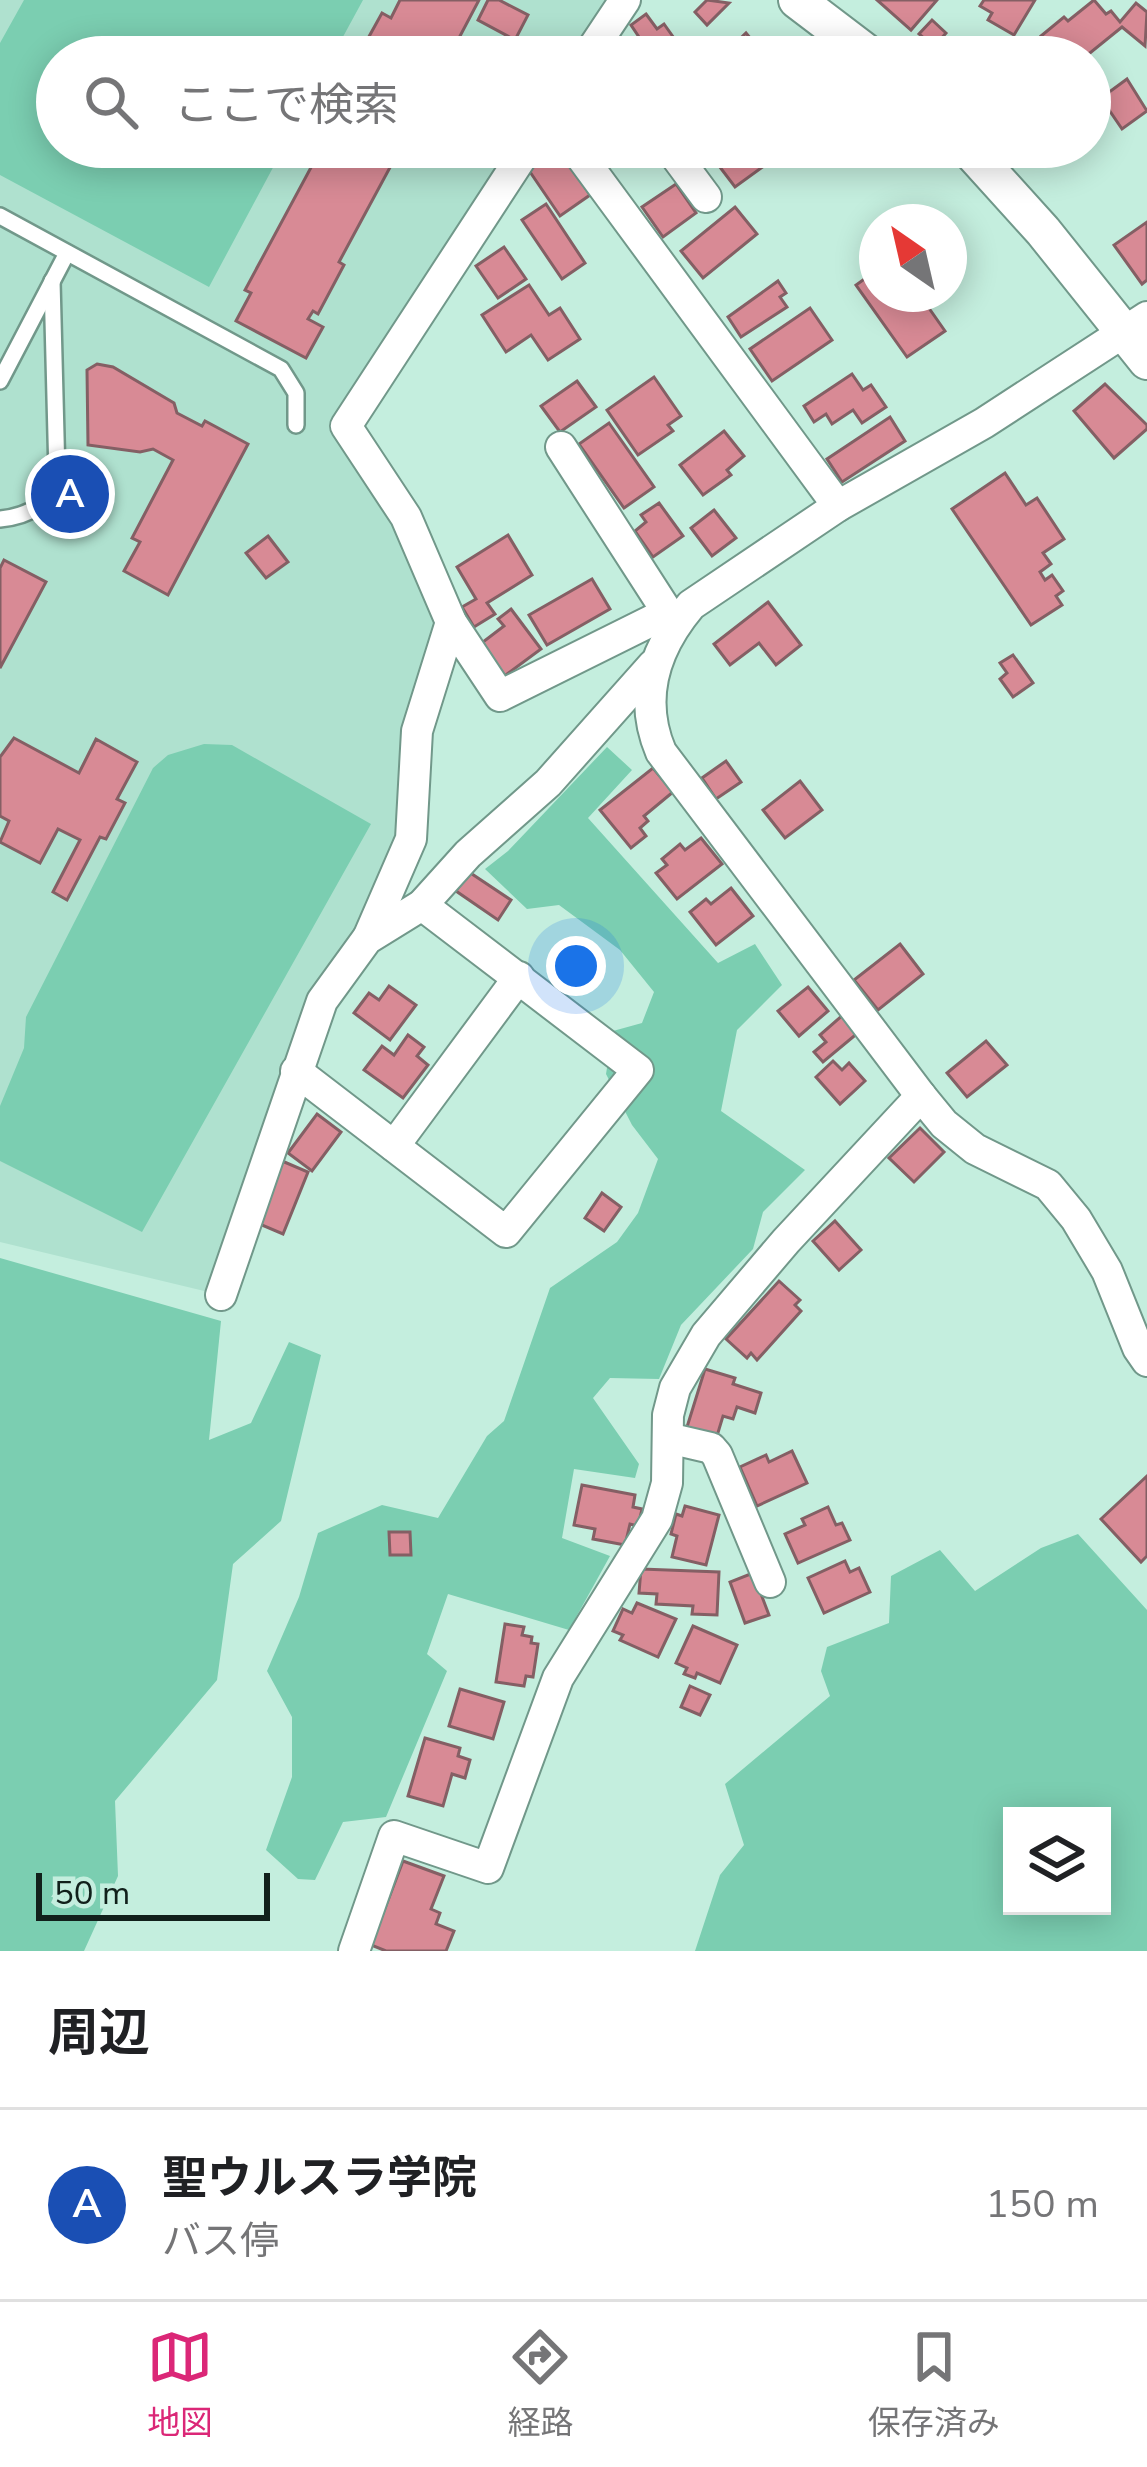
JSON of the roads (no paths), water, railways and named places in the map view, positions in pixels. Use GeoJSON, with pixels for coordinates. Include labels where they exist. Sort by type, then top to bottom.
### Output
{"type":"FeatureCollection","features":[{"type":"Feature","properties":{"kind":"street"},"geometry":{"type":"LineString","coordinates":[[605,36],[625,0]]}},
{"type":"Feature","properties":{"kind":"street"},"geometry":{"type":"LineString","coordinates":[[797,0],[844,36]]}},
{"type":"Feature","properties":{"kind":"street"},"geometry":{"type":"LineString","coordinates":[[514,168],[346,426],[406,517],[451,622],[500,696],[670,619],[838,506],[984,423],[1135,324]]}},
{"type":"Feature","properties":{"kind":"street"},"geometry":{"type":"LineString","coordinates":[[589,168],[838,506]]}},
{"type":"Feature","properties":{"kind":"street"},"geometry":{"type":"LineString","coordinates":[[685,168],[706,196]]}},
{"type":"Feature","properties":{"kind":"street"},"geometry":{"type":"LineString","coordinates":[[986,168],[1135,324],[1147,362]]}},
{"type":"Feature","properties":{"kind":"street"},"geometry":{"type":"LineString","coordinates":[[561,447],[670,619]]}},
{"type":"Feature","properties":{"kind":"street"},"geometry":{"type":"LineString","coordinates":[[670,619],[653,664],[650,699],[652,730],[661,752],[944,1124],[975,1149],[1048,1185],[1076,1219],[1107,1271],[1147,1360]]}},
{"type":"Feature","properties":{"kind":"street"},"geometry":{"type":"LineString","coordinates":[[221,1294],[322,1001],[367,939],[410,839],[417,731],[451,622]]}},
{"type":"Feature","properties":{"kind":"street"},"geometry":{"type":"LineString","coordinates":[[367,939],[422,904],[468,854],[548,782],[653,664]]}},
{"type":"Feature","properties":{"kind":"street"},"geometry":{"type":"LineString","coordinates":[[296,1071],[506,1232],[638,1070],[422,904]]}},
{"type":"Feature","properties":{"kind":"street"},"geometry":{"type":"LineString","coordinates":[[394,1146],[519,977]]}},
{"type":"Feature","properties":{"kind":"street"},"geometry":{"type":"LineString","coordinates":[[354,1951],[394,1836],[488,1868],[558,1678],[657,1519],[667,1483],[668,1415],[674,1388],[706,1335],[921,1096]]}},
{"type":"Feature","properties":{"kind":"street"},"geometry":{"type":"LineString","coordinates":[[668,1438],[711,1448],[717,1455],[770,1582]]}},
{"type":"Feature","properties":{"kind":"lane"},"geometry":{"type":"LineString","coordinates":[[0,216],[280,369],[296,394],[296,425]]}},
{"type":"Feature","properties":{"kind":"lane"},"geometry":{"type":"LineString","coordinates":[[0,381],[67,253]]}},
{"type":"Feature","properties":{"kind":"lane"},"geometry":{"type":"LineString","coordinates":[[0,519],[17,518],[38,508],[51,495],[57,475],[52,281]]}},
{"type":"Feature","properties":{"kind":"place","name":"聖ウルスラ学院"},"geometry":{"type":"Point","coordinates":[70,494]}}]}
